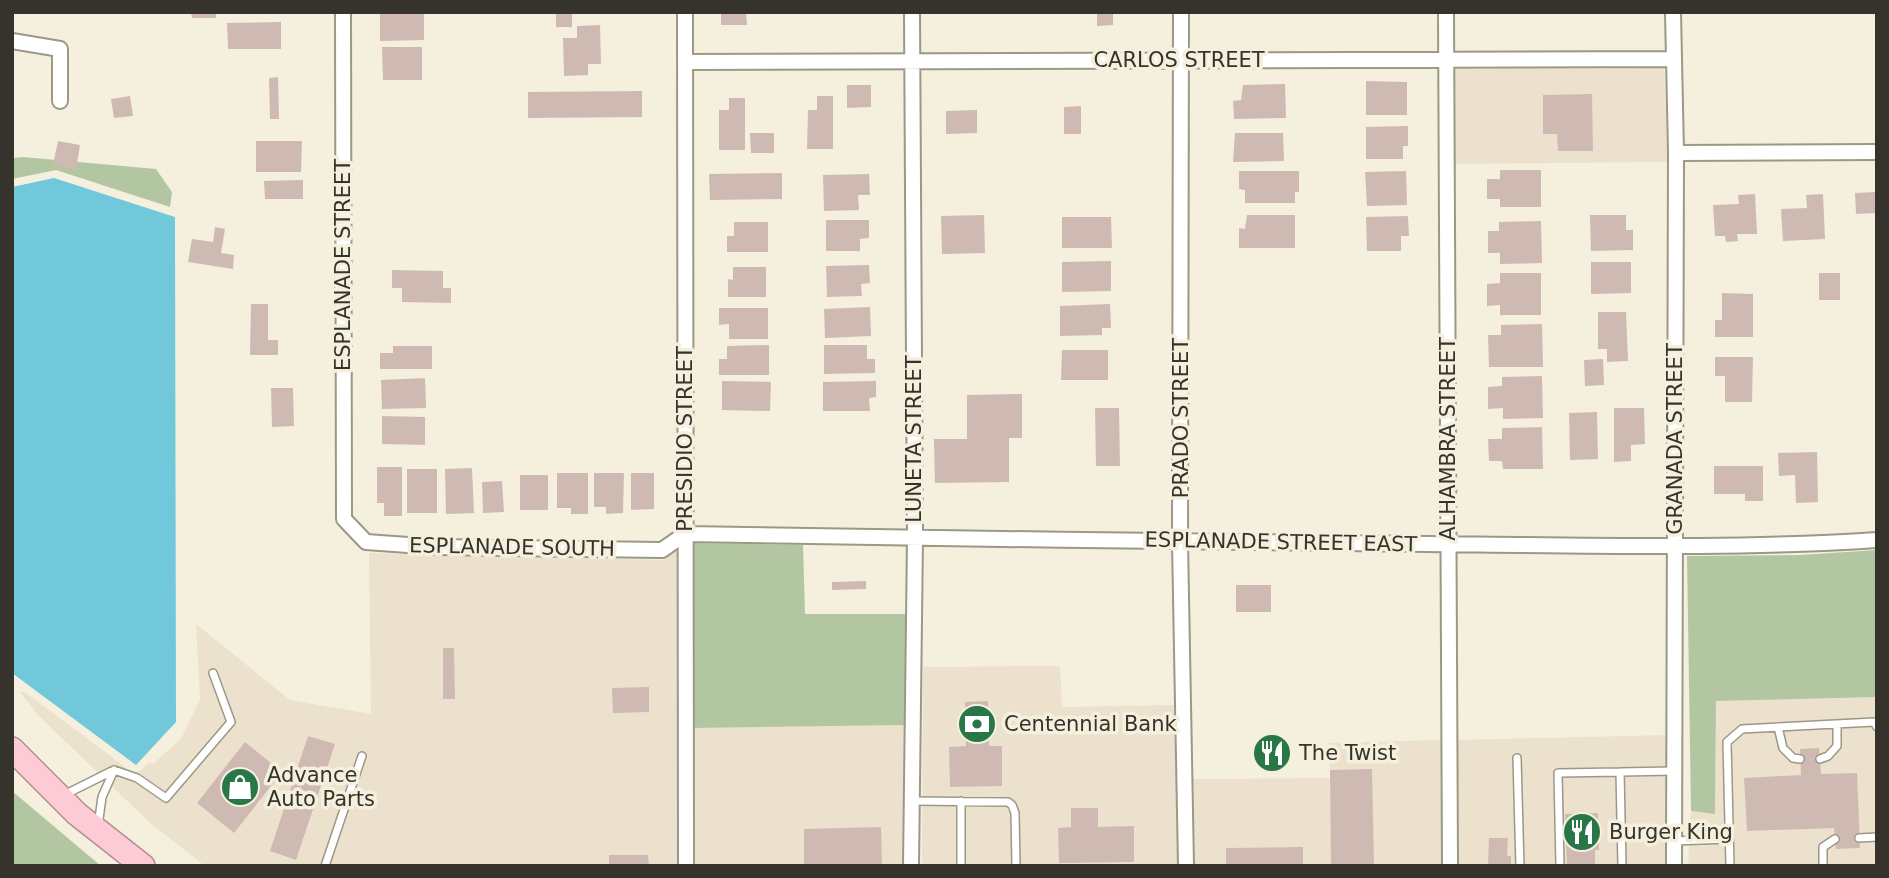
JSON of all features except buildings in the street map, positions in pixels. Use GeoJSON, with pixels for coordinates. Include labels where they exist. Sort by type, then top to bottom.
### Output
{"type":"FeatureCollection","features":[{"type":"Feature","properties":{"kind":"highway"},"geometry":{"type":"LineString","coordinates":[[12,749],[60,797],[143,866]]}},
{"type":"Feature","properties":{"kind":"street","name":"ESPLANADE STREET"},"geometry":{"type":"LineString","coordinates":[[343,12],[344,519]]}},
{"type":"Feature","properties":{"kind":"street","name":"PRESIDIO STREET"},"geometry":{"type":"LineString","coordinates":[[685,12],[686,866]]}},
{"type":"Feature","properties":{"kind":"street","name":"LUNETA STREET"},"geometry":{"type":"LineString","coordinates":[[911,866],[915,538],[912,12]]}},
{"type":"Feature","properties":{"kind":"street","name":"PRADO STREET"},"geometry":{"type":"LineString","coordinates":[[1181,12],[1180,542],[1186,866]]}},
{"type":"Feature","properties":{"kind":"street","name":"ALHAMBRA STREET"},"geometry":{"type":"LineString","coordinates":[[1446,12],[1450,866]]}},
{"type":"Feature","properties":{"kind":"street","name":"GRANADA STREET"},"geometry":{"type":"LineString","coordinates":[[1673,12],[1676,153],[1674,866]]}},
{"type":"Feature","properties":{"kind":"street"},"geometry":{"type":"LineString","coordinates":[[12,41],[60,49],[60,101]]}},
{"type":"Feature","properties":{"kind":"street","name":"CARLOS STREET"},"geometry":{"type":"LineString","coordinates":[[685,62],[1672,59]]}},
{"type":"Feature","properties":{"kind":"street"},"geometry":{"type":"LineString","coordinates":[[1676,153],[1877,152]]}},
{"type":"Feature","properties":{"kind":"street","name":"ESPLANADE SOUTH"},"geometry":{"type":"LineString","coordinates":[[344,519],[366,542],[436,547],[662,550],[685,534]]}},
{"type":"Feature","properties":{"kind":"street","name":"ESPLANADE STREET EAST"},"geometry":{"type":"LineString","coordinates":[[685,534],[1675,547],[1800,545],[1877,540]]}},
{"type":"Feature","properties":{"kind":"lane"},"geometry":{"type":"LineString","coordinates":[[60,797],[114,769],[137,778],[166,798],[232,722],[213,673]]}},
{"type":"Feature","properties":{"kind":"lane"},"geometry":{"type":"LineString","coordinates":[[1730,866],[1727,743],[1742,729],[1874,723],[1877,727]]}},
{"type":"Feature","properties":{"kind":"lane"},"geometry":{"type":"LineString","coordinates":[[1820,759],[1828,756],[1837,746],[1837,724]]}},
{"type":"Feature","properties":{"kind":"lane"},"geometry":{"type":"LineString","coordinates":[[1778,727],[1783,748],[1793,758],[1800,759]]}},
{"type":"Feature","properties":{"kind":"lane"},"geometry":{"type":"LineString","coordinates":[[326,866],[362,756]]}},
{"type":"Feature","properties":{"kind":"lane"},"geometry":{"type":"LineString","coordinates":[[1517,758],[1520,866]]}},
{"type":"Feature","properties":{"kind":"lane"},"geometry":{"type":"LineString","coordinates":[[97,830],[102,797],[114,769]]}},
{"type":"Feature","properties":{"kind":"lane"},"geometry":{"type":"LineString","coordinates":[[1560,866],[1558,773],[1674,771]]}},
{"type":"Feature","properties":{"kind":"lane"},"geometry":{"type":"LineString","coordinates":[[1620,772],[1622,866]]}},
{"type":"Feature","properties":{"kind":"lane"},"geometry":{"type":"LineString","coordinates":[[912,801],[1003,801],[1013,805],[1016,813],[1016,866]]}},
{"type":"Feature","properties":{"kind":"lane"},"geometry":{"type":"LineString","coordinates":[[961,801],[961,866]]}},
{"type":"Feature","properties":{"kind":"lane"},"geometry":{"type":"LineString","coordinates":[[1859,838],[1877,837]]}},
{"type":"Feature","properties":{"kind":"lane"},"geometry":{"type":"LineString","coordinates":[[1674,841],[1729,839]]}},
{"type":"Feature","properties":{"kind":"lane"},"geometry":{"type":"LineString","coordinates":[[1823,866],[1823,847],[1835,839]]}},
{"type":"Feature","properties":{"kind":"shaded area"},"geometry":{"type":"Polygon","coordinates":[[[1664,68],[1668,162],[1454,164],[1454,69],[1664,68]]]}},
{"type":"Feature","properties":{"kind":"shaded area"},"geometry":{"type":"Polygon","coordinates":[[[677,551],[678,866],[205,866],[150,823],[38,715],[19,691],[26,693],[132,772],[140,771],[149,762],[153,764],[181,739],[200,699],[196,624],[290,700],[371,714],[369,553],[662,560],[677,551]]]}},
{"type":"Feature","properties":{"kind":"shaded area"},"geometry":{"type":"Polygon","coordinates":[[[1060,666],[1062,707],[1175,705],[1178,866],[922,866],[923,667],[1060,666]]]}},
{"type":"Feature","properties":{"kind":"shaded area"},"geometry":{"type":"Polygon","coordinates":[[[1877,697],[1877,866],[1688,866],[1691,811],[1715,814],[1716,701],[1877,697]]]}},
{"type":"Feature","properties":{"kind":"shaded area"},"geometry":{"type":"Polygon","coordinates":[[[906,725],[906,866],[695,866],[694,728],[906,725]]]}},
{"type":"Feature","properties":{"kind":"shaded area"},"geometry":{"type":"Polygon","coordinates":[[[1666,735],[1666,866],[1458,866],[1458,740],[1666,735]]]}},
{"type":"Feature","properties":{"kind":"shaded area"},"geometry":{"type":"Polygon","coordinates":[[[1441,740],[1442,866],[1195,866],[1193,779],[1330,778],[1329,743],[1441,740]]]}},
{"type":"Feature","properties":{"kind":"green space"},"geometry":{"type":"Polygon","coordinates":[[[12,158],[156,169],[172,192],[170,207],[56,170],[12,179],[12,158]]]}},
{"type":"Feature","properties":{"kind":"green space"},"geometry":{"type":"Polygon","coordinates":[[[693,543],[803,545],[805,614],[906,614],[906,725],[694,728],[693,543]]]}},
{"type":"Feature","properties":{"kind":"green space"},"geometry":{"type":"Polygon","coordinates":[[[1877,550],[1877,697],[1716,701],[1715,814],[1691,811],[1687,556],[1800,555],[1877,550]]]}},
{"type":"Feature","properties":{"kind":"green space"},"geometry":{"type":"Polygon","coordinates":[[[12,791],[101,866],[12,866],[12,791]]]}},
{"type":"Feature","properties":{"kind":"water"},"geometry":{"type":"Polygon","coordinates":[[[54,178],[175,217],[176,722],[136,765],[12,673],[12,187],[54,178]]]}},
{"type":"Feature","properties":{"kind":"place","name":"Centennial Bank"},"geometry":{"type":"Point","coordinates":[977,724]}},
{"type":"Feature","properties":{"kind":"place","name":"The Twist"},"geometry":{"type":"Point","coordinates":[1272,753]}},
{"type":"Feature","properties":{"kind":"place","name":"Advance Auto Parts"},"geometry":{"type":"Point","coordinates":[240,787]}},
{"type":"Feature","properties":{"kind":"place","name":"Burger King"},"geometry":{"type":"Point","coordinates":[1582,832]}}]}
